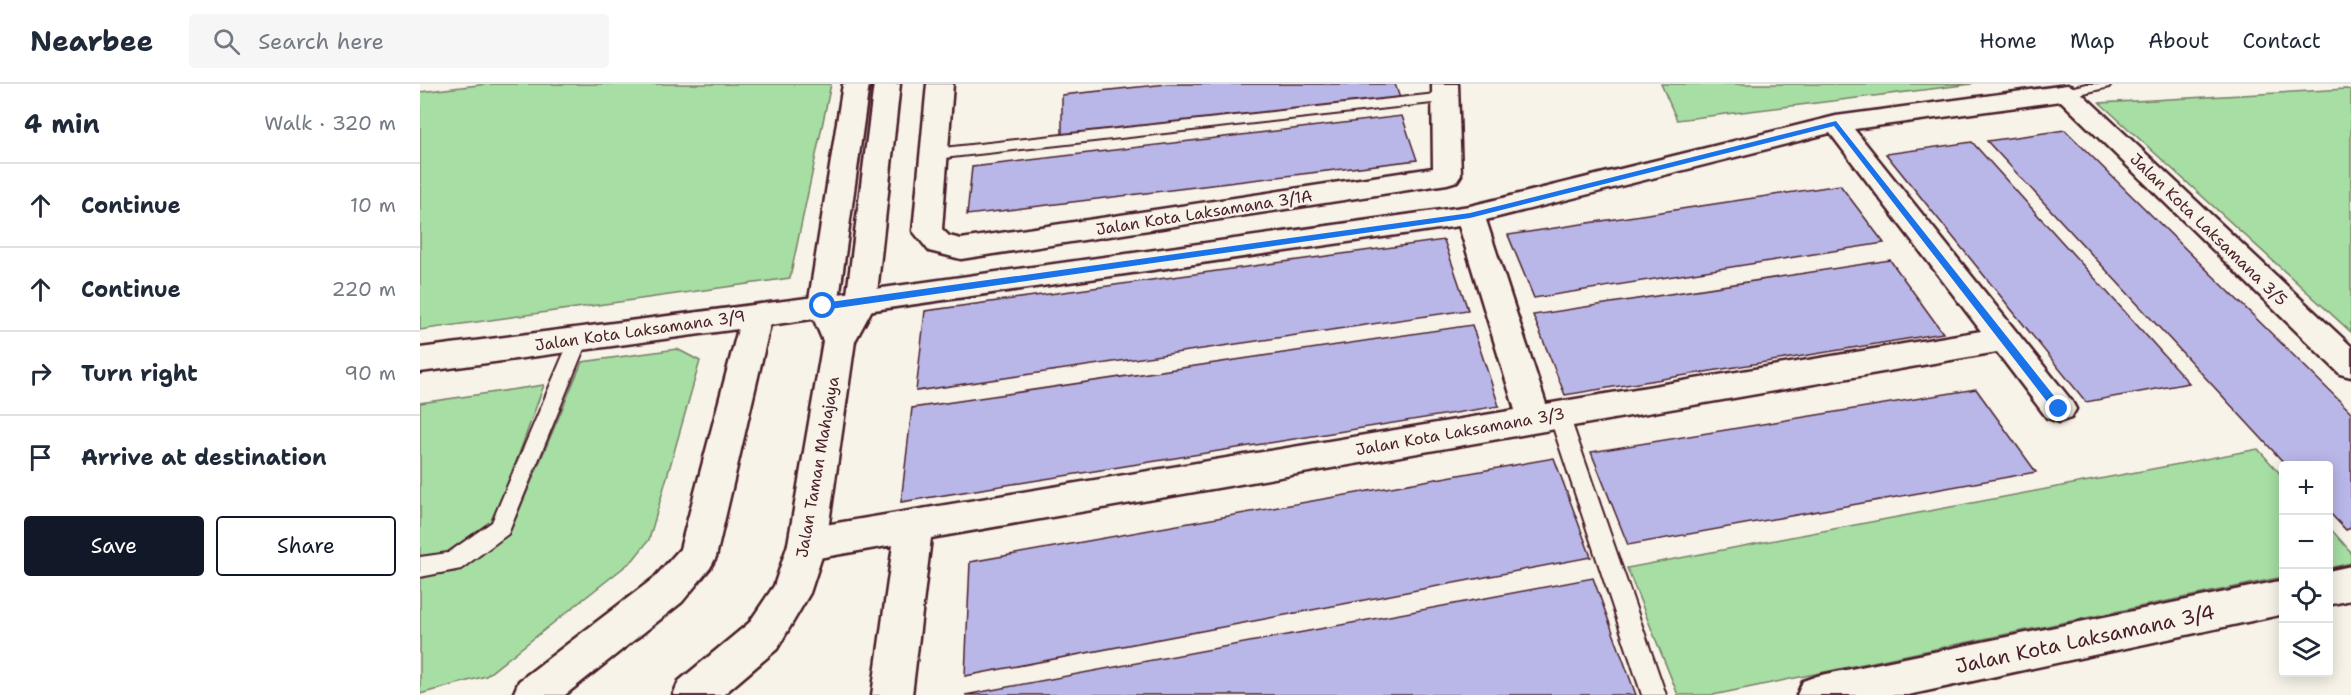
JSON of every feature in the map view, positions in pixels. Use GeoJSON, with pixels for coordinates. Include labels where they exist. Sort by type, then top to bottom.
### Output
{"type":"FeatureCollection","features":[{"type":"Feature","properties":{"kind":"street"},"geometry":{"type":"LineString","coordinates":[[839,341],[823,306],[856,84]]}},
{"type":"Feature","properties":{"kind":"street","name":"Jalan Taman Mahajaya"},"geometry":{"type":"LineString","coordinates":[[693,695],[763,636],[791,593],[807,544],[839,341],[861,302],[887,84]]}},
{"type":"Feature","properties":{"kind":"street"},"geometry":{"type":"LineString","coordinates":[[934,154],[941,84]]}},
{"type":"Feature","properties":{"kind":"street","name":"Jalan Kota Laksamana 3/1A"},"geometry":{"type":"LineString","coordinates":[[934,154],[927,231],[939,244],[961,249],[1447,175],[1445,91]]}},
{"type":"Feature","properties":{"kind":"street","name":"Jalan Kota Laksamana 3/9"},"geometry":{"type":"LineString","coordinates":[[420,360],[861,302],[1470,215],[1836,124],[2067,93]]}},
{"type":"Feature","properties":{"kind":"street","name":"Jalan Kota Laksamana 3/5"},"geometry":{"type":"LineString","coordinates":[[2067,93],[2351,365]]}},
{"type":"Feature","properties":{"kind":"street"},"geometry":{"type":"LineString","coordinates":[[1836,124],[2059,409]]}},
{"type":"Feature","properties":{"kind":"street"},"geometry":{"type":"LineString","coordinates":[[1470,215],[1546,416]]}},
{"type":"Feature","properties":{"kind":"street"},"geometry":{"type":"LineString","coordinates":[[533,695],[668,590],[696,557],[757,315]]}},
{"type":"Feature","properties":{"kind":"street","name":"Jalan Kota Laksamana 3/3"},"geometry":{"type":"LineString","coordinates":[[807,544],[2005,339]]}},
{"type":"Feature","properties":{"kind":"street"},"geometry":{"type":"LineString","coordinates":[[892,695],[914,525]]}},
{"type":"Feature","properties":{"kind":"street"},"geometry":{"type":"LineString","coordinates":[[2333,587],[2351,583]]}},
{"type":"Feature","properties":{"kind":"street","name":"Jalan Kota Laksamana 3/4"},"geometry":{"type":"LineString","coordinates":[[1817,695],[2279,598]]}},
{"type":"Feature","properties":{"kind":"lane"},"geometry":{"type":"LineString","coordinates":[[2067,93],[2104,84]]}},
{"type":"Feature","properties":{"kind":"lane"},"geometry":{"type":"LineString","coordinates":[[934,154],[1445,91]]}},
{"type":"Feature","properties":{"kind":"lane"},"geometry":{"type":"LineString","coordinates":[[420,567],[453,562],[500,528],[579,339]]}},
{"type":"Feature","properties":{"kind":"lane"},"geometry":{"type":"LineString","coordinates":[[1546,416],[1654,695]]}},
{"type":"Feature","properties":{"kind":"green space"},"geometry":{"type":"Polygon","coordinates":[[[487,84],[831,84],[790,278],[420,330],[420,92],[487,84]]]}},
{"type":"Feature","properties":{"kind":"green space"},"geometry":{"type":"Polygon","coordinates":[[[1661,84],[1972,84],[1677,120],[1661,84]]]}},
{"type":"Feature","properties":{"kind":"green space"},"geometry":{"type":"Polygon","coordinates":[[[2351,90],[2351,332],[2100,103],[2351,90]]]}},
{"type":"Feature","properties":{"kind":"green space"},"geometry":{"type":"Polygon","coordinates":[[[677,349],[700,361],[649,540],[633,560],[486,676],[420,694],[420,576],[455,572],[511,530],[582,362],[677,349]]]}},
{"type":"Feature","properties":{"kind":"green space"},"geometry":{"type":"Polygon","coordinates":[[[544,385],[494,523],[440,560],[420,563],[420,403],[544,385]]]}},
{"type":"Feature","properties":{"kind":"green space"},"geometry":{"type":"Polygon","coordinates":[[[2258,449],[2279,473],[2279,578],[1713,695],[1678,695],[1627,568],[2258,449]]]}},
{"type":"Feature","properties":{"kind":"green space"},"geometry":{"type":"Polygon","coordinates":[[[2333,532],[2351,552],[2351,563],[2333,567],[2333,532]]]}},
{"type":"Feature","properties":{"kind":"building"},"geometry":{"type":"Polygon","coordinates":[[[1167,84],[1395,84],[1400,98],[1062,137],[1062,95],[1167,84]]]}},
{"type":"Feature","properties":{"kind":"building"},"geometry":{"type":"Polygon","coordinates":[[[1402,116],[1417,160],[967,215],[972,167],[1402,116]]]}},
{"type":"Feature","properties":{"kind":"building"},"geometry":{"type":"Polygon","coordinates":[[[2065,130],[2351,412],[2351,528],[2346,530],[2333,516],[2333,461],[2282,461],[1987,141],[2065,130]]]}},
{"type":"Feature","properties":{"kind":"building"},"geometry":{"type":"Polygon","coordinates":[[[1972,142],[2189,383],[2086,402],[1886,154],[1972,142]]]}},
{"type":"Feature","properties":{"kind":"building"},"geometry":{"type":"Polygon","coordinates":[[[1840,185],[1884,243],[1534,298],[1508,235],[1840,185]]]}},
{"type":"Feature","properties":{"kind":"building"},"geometry":{"type":"Polygon","coordinates":[[[1444,240],[1468,310],[916,391],[925,311],[1444,240]]]}},
{"type":"Feature","properties":{"kind":"building"},"geometry":{"type":"Polygon","coordinates":[[[1890,260],[1943,333],[1565,395],[1533,315],[1890,260]]]}},
{"type":"Feature","properties":{"kind":"building"},"geometry":{"type":"Polygon","coordinates":[[[1472,325],[1499,406],[901,502],[912,408],[1472,325]]]}},
{"type":"Feature","properties":{"kind":"building"},"geometry":{"type":"Polygon","coordinates":[[[1976,389],[2036,472],[1628,545],[1591,452],[1976,389]]]}},
{"type":"Feature","properties":{"kind":"building"},"geometry":{"type":"Polygon","coordinates":[[[1554,458],[1591,557],[965,676],[970,562],[1554,458]]]}},
{"type":"Feature","properties":{"kind":"building"},"geometry":{"type":"Polygon","coordinates":[[[1593,578],[1636,695],[965,695],[1593,578]]]}},
{"type":"Feature","properties":{"kind":"route"},"geometry":{"type":"LineString","coordinates":[[823,306],[1470,215],[1836,124],[2059,409]]}}]}
